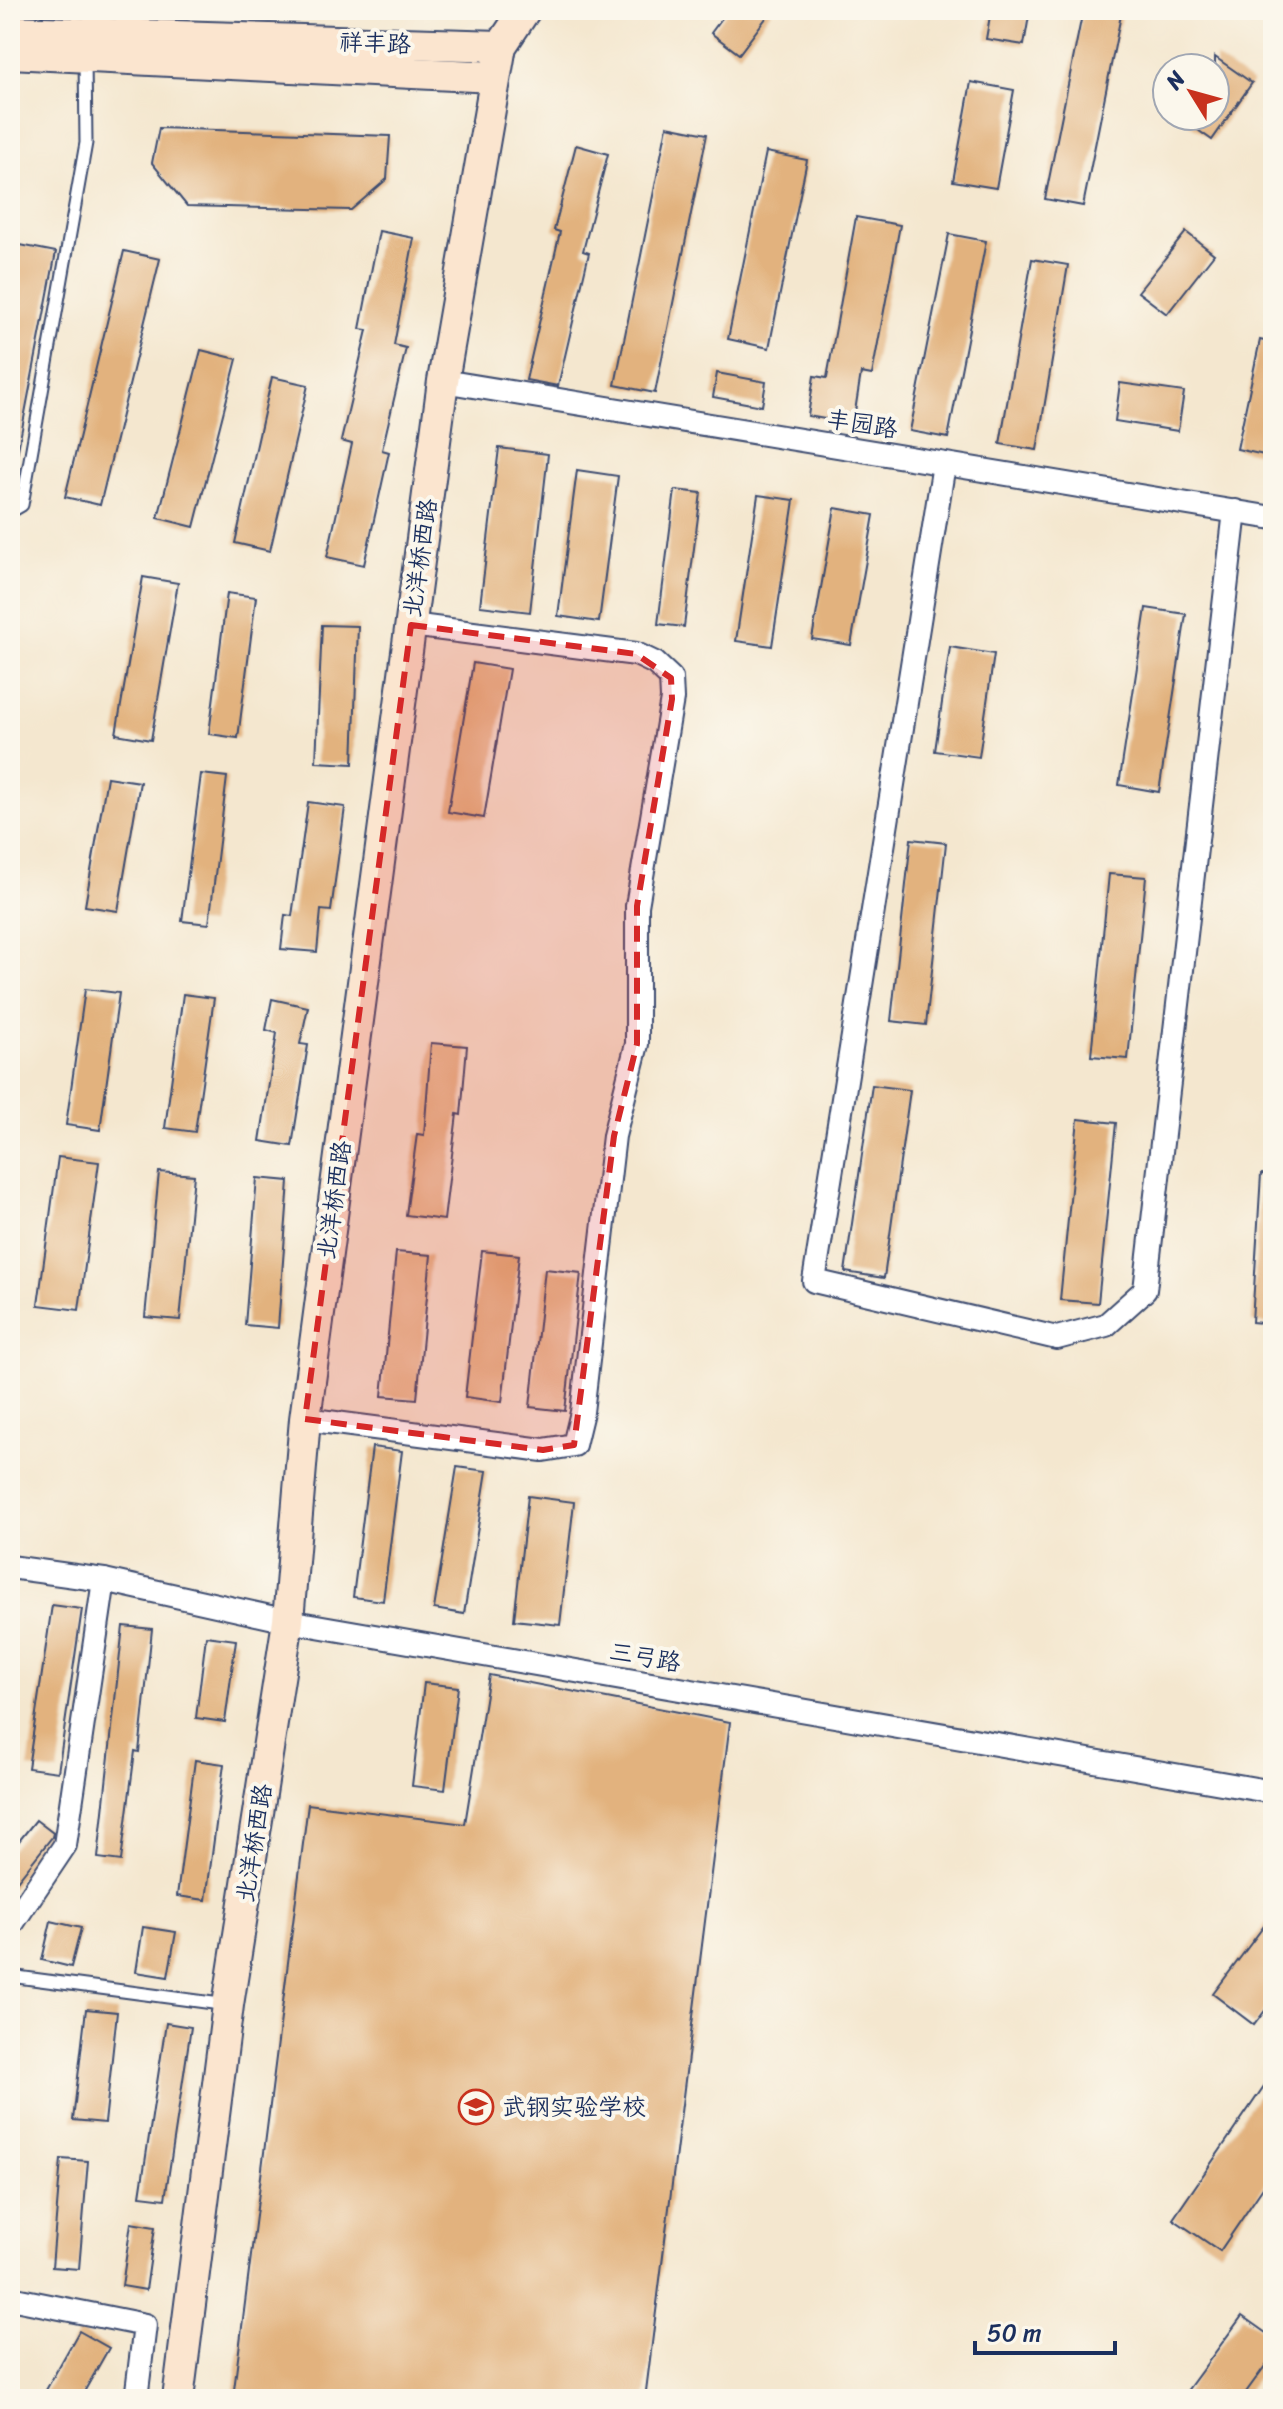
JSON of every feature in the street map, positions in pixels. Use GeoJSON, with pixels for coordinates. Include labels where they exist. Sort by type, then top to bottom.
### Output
{"type":"FeatureCollection","features":[{"type":"Feature","properties":{"kind":"main road","name":"北洋桥西路"},"geometry":{"type":"LineString","coordinates":[[178,2399],[228,2005],[288,1621],[305,1419],[443,381],[494,77],[501,46],[525,10]]}},
{"type":"Feature","properties":{"kind":"main road","name":"祥丰路"},"geometry":{"type":"LineString","coordinates":[[10,31],[501,46]]}},
{"type":"Feature","properties":{"kind":"main road","name":"祥丰路"},"geometry":{"type":"LineString","coordinates":[[10,53],[494,77]]}},
{"type":"Feature","properties":{"kind":"street","name":"丰园路"},"geometry":{"type":"LineString","coordinates":[[443,381],[1273,518]]}},
{"type":"Feature","properties":{"kind":"street"},"geometry":{"type":"LineString","coordinates":[[944,464],[814,1281],[1057,1338],[1106,1325],[1145,1290],[1235,511]]}},
{"type":"Feature","properties":{"kind":"street"},"geometry":{"type":"LineString","coordinates":[[305,1419],[543,1450],[574,1445],[582,1412],[614,1136],[637,1044],[637,906],[672,699],[671,678],[655,663],[636,654],[411,625]]}},
{"type":"Feature","properties":{"kind":"street","name":"三弓路"},"geometry":{"type":"LineString","coordinates":[[10,1567],[104,1580],[288,1621],[1273,1792]]}},
{"type":"Feature","properties":{"kind":"street"},"geometry":{"type":"LineString","coordinates":[[10,1927],[65,1845],[104,1580]]}},
{"type":"Feature","properties":{"kind":"street"},"geometry":{"type":"LineString","coordinates":[[10,2298],[145,2325],[136,2399]]}},
{"type":"Feature","properties":{"kind":"lane"},"geometry":{"type":"LineString","coordinates":[[10,512],[22,505],[86,143],[84,55]]}},
{"type":"Feature","properties":{"kind":"lane"},"geometry":{"type":"LineString","coordinates":[[10,1976],[228,2005]]}},
{"type":"Feature","properties":{"kind":"highlighted area"},"geometry":{"type":"Polygon","coordinates":[[[411,625],[636,654],[671,678],[672,699],[637,906],[637,1044],[614,1136],[574,1445],[543,1450],[305,1419],[411,625]]]}},
{"type":"Feature","properties":{"kind":"building"},"geometry":{"type":"Polygon","coordinates":[[[728,10],[772,10],[739,54],[711,33],[728,10]]]}},
{"type":"Feature","properties":{"kind":"building"},"geometry":{"type":"Polygon","coordinates":[[[991,10],[1030,10],[1024,45],[986,39],[991,10]]]}},
{"type":"Feature","properties":{"kind":"building"},"geometry":{"type":"Polygon","coordinates":[[[1083,10],[1122,10],[1083,206],[1045,199],[1083,10]]]}},
{"type":"Feature","properties":{"kind":"building"},"geometry":{"type":"Polygon","coordinates":[[[1231,68],[1252,83],[1231,113],[1231,68]]]}},
{"type":"Feature","properties":{"kind":"building"},"geometry":{"type":"Polygon","coordinates":[[[971,82],[1014,90],[996,188],[953,181],[971,82]]]}},
{"type":"Feature","properties":{"kind":"building"},"geometry":{"type":"Polygon","coordinates":[[[667,126],[707,134],[655,393],[615,385],[667,126]]]}},
{"type":"Feature","properties":{"kind":"building"},"geometry":{"type":"Polygon","coordinates":[[[159,128],[390,136],[387,179],[351,210],[187,206],[152,163],[159,128]]]}},
{"type":"Feature","properties":{"kind":"building"},"geometry":{"type":"Polygon","coordinates":[[[1201,132],[1218,132],[1212,140],[1201,132]]]}},
{"type":"Feature","properties":{"kind":"building"},"geometry":{"type":"Polygon","coordinates":[[[576,145],[608,154],[583,251],[589,253],[558,386],[526,380],[560,232],[554,230],[576,145]]]}},
{"type":"Feature","properties":{"kind":"building"},"geometry":{"type":"Polygon","coordinates":[[[766,152],[807,160],[769,348],[728,339],[766,152]]]}},
{"type":"Feature","properties":{"kind":"building"},"geometry":{"type":"Polygon","coordinates":[[[856,217],[900,225],[872,375],[861,373],[853,424],[808,416],[814,376],[827,378],[856,217]]]}},
{"type":"Feature","properties":{"kind":"building"},"geometry":{"type":"Polygon","coordinates":[[[379,231],[414,238],[394,345],[406,348],[382,450],[389,452],[364,565],[327,557],[352,444],[341,441],[367,330],[360,329],[379,231]]]}},
{"type":"Feature","properties":{"kind":"building"},"geometry":{"type":"Polygon","coordinates":[[[1186,232],[1214,254],[1167,314],[1138,292],[1186,232]]]}},
{"type":"Feature","properties":{"kind":"building"},"geometry":{"type":"Polygon","coordinates":[[[949,234],[986,241],[948,438],[910,431],[949,234]]]}},
{"type":"Feature","properties":{"kind":"building"},"geometry":{"type":"Polygon","coordinates":[[[10,243],[56,252],[17,455],[10,454],[10,243]]]}},
{"type":"Feature","properties":{"kind":"building"},"geometry":{"type":"Polygon","coordinates":[[[124,251],[160,259],[100,505],[65,497],[124,251]]]}},
{"type":"Feature","properties":{"kind":"building"},"geometry":{"type":"Polygon","coordinates":[[[1032,259],[1068,265],[1037,450],[1000,444],[1032,259]]]}},
{"type":"Feature","properties":{"kind":"building"},"geometry":{"type":"Polygon","coordinates":[[[1260,340],[1273,343],[1273,457],[1237,449],[1260,340]]]}},
{"type":"Feature","properties":{"kind":"building"},"geometry":{"type":"Polygon","coordinates":[[[201,350],[237,359],[194,527],[158,518],[201,350]]]}},
{"type":"Feature","properties":{"kind":"building"},"geometry":{"type":"Polygon","coordinates":[[[717,373],[766,382],[762,406],[713,397],[717,373]]]}},
{"type":"Feature","properties":{"kind":"building"},"geometry":{"type":"Polygon","coordinates":[[[272,377],[308,385],[270,551],[235,543],[272,377]]]}},
{"type":"Feature","properties":{"kind":"building"},"geometry":{"type":"Polygon","coordinates":[[[1120,383],[1184,392],[1178,431],[1115,421],[1120,383]]]}},
{"type":"Feature","properties":{"kind":"building"},"geometry":{"type":"Polygon","coordinates":[[[499,448],[548,454],[530,612],[480,606],[499,448]]]}},
{"type":"Feature","properties":{"kind":"building"},"geometry":{"type":"Polygon","coordinates":[[[577,470],[618,476],[599,622],[558,616],[577,470]]]}},
{"type":"Feature","properties":{"kind":"building"},"geometry":{"type":"Polygon","coordinates":[[[675,490],[701,493],[684,627],[658,624],[675,490]]]}},
{"type":"Feature","properties":{"kind":"building"},"geometry":{"type":"Polygon","coordinates":[[[758,495],[794,500],[772,646],[736,641],[758,495]]]}},
{"type":"Feature","properties":{"kind":"building"},"geometry":{"type":"Polygon","coordinates":[[[835,508],[874,515],[851,645],[812,639],[835,508]]]}},
{"type":"Feature","properties":{"kind":"building"},"geometry":{"type":"Polygon","coordinates":[[[143,577],[178,583],[151,740],[116,734],[143,577]]]}},
{"type":"Feature","properties":{"kind":"building"},"geometry":{"type":"Polygon","coordinates":[[[227,593],[256,597],[238,738],[209,734],[227,593]]]}},
{"type":"Feature","properties":{"kind":"building"},"geometry":{"type":"Polygon","coordinates":[[[1146,608],[1186,614],[1159,792],[1119,785],[1146,608]]]}},
{"type":"Feature","properties":{"kind":"building"},"geometry":{"type":"Polygon","coordinates":[[[322,625],[358,626],[353,764],[316,762],[322,625]]]}},
{"type":"Feature","properties":{"kind":"building"},"geometry":{"type":"Polygon","coordinates":[[[950,647],[994,654],[979,757],[935,751],[950,647]]]}},
{"type":"Feature","properties":{"kind":"building"},"geometry":{"type":"Polygon","coordinates":[[[473,663],[509,669],[484,818],[448,812],[473,663]]]}},
{"type":"Feature","properties":{"kind":"building"},"geometry":{"type":"Polygon","coordinates":[[[201,774],[227,777],[209,924],[182,921],[201,774]]]}},
{"type":"Feature","properties":{"kind":"building"},"geometry":{"type":"Polygon","coordinates":[[[107,777],[140,782],[118,911],[85,906],[107,777]]]}},
{"type":"Feature","properties":{"kind":"building"},"geometry":{"type":"Polygon","coordinates":[[[308,802],[345,807],[331,911],[321,910],[317,952],[281,949],[285,915],[292,916],[308,802]]]}},
{"type":"Feature","properties":{"kind":"building"},"geometry":{"type":"Polygon","coordinates":[[[911,839],[946,843],[926,1025],[891,1021],[911,839]]]}},
{"type":"Feature","properties":{"kind":"building"},"geometry":{"type":"Polygon","coordinates":[[[1109,874],[1146,877],[1128,1059],[1091,1056],[1109,874]]]}},
{"type":"Feature","properties":{"kind":"building"},"geometry":{"type":"Polygon","coordinates":[[[85,989],[119,993],[100,1130],[66,1125],[85,989]]]}},
{"type":"Feature","properties":{"kind":"building"},"geometry":{"type":"Polygon","coordinates":[[[183,994],[214,998],[195,1132],[165,1128],[183,994]]]}},
{"type":"Feature","properties":{"kind":"building"},"geometry":{"type":"Polygon","coordinates":[[[272,999],[308,1007],[300,1044],[308,1045],[292,1146],[260,1141],[277,1033],[266,1030],[272,999]]]}},
{"type":"Feature","properties":{"kind":"building"},"geometry":{"type":"Polygon","coordinates":[[[431,1043],[467,1046],[461,1115],[457,1114],[444,1220],[406,1215],[417,1134],[424,1135],[431,1043]]]}},
{"type":"Feature","properties":{"kind":"building"},"geometry":{"type":"Polygon","coordinates":[[[872,1085],[910,1090],[884,1278],[845,1272],[872,1085]]]}},
{"type":"Feature","properties":{"kind":"building"},"geometry":{"type":"Polygon","coordinates":[[[1078,1119],[1116,1123],[1098,1303],[1060,1300],[1078,1119]]]}},
{"type":"Feature","properties":{"kind":"building"},"geometry":{"type":"Polygon","coordinates":[[[58,1157],[99,1162],[79,1310],[38,1305],[58,1157]]]}},
{"type":"Feature","properties":{"kind":"building"},"geometry":{"type":"Polygon","coordinates":[[[159,1172],[194,1175],[180,1320],[145,1317],[159,1172]]]}},
{"type":"Feature","properties":{"kind":"building"},"geometry":{"type":"Polygon","coordinates":[[[1261,1174],[1273,1175],[1273,1324],[1252,1322],[1261,1174]]]}},
{"type":"Feature","properties":{"kind":"building"},"geometry":{"type":"Polygon","coordinates":[[[257,1178],[289,1181],[278,1328],[245,1325],[257,1178]]]}},
{"type":"Feature","properties":{"kind":"building"},"geometry":{"type":"Polygon","coordinates":[[[482,1251],[519,1255],[502,1402],[465,1397],[482,1251]]]}},
{"type":"Feature","properties":{"kind":"building"},"geometry":{"type":"Polygon","coordinates":[[[396,1252],[431,1255],[417,1399],[382,1396],[396,1252]]]}},
{"type":"Feature","properties":{"kind":"building"},"geometry":{"type":"Polygon","coordinates":[[[545,1269],[581,1273],[565,1411],[530,1407],[545,1269]]]}},
{"type":"Feature","properties":{"kind":"building"},"geometry":{"type":"Polygon","coordinates":[[[372,1447],[402,1451],[383,1601],[353,1597],[372,1447]]]}},
{"type":"Feature","properties":{"kind":"building"},"geometry":{"type":"Polygon","coordinates":[[[457,1467],[487,1471],[464,1614],[434,1609],[457,1467]]]}},
{"type":"Feature","properties":{"kind":"building"},"geometry":{"type":"Polygon","coordinates":[[[528,1496],[574,1502],[560,1625],[514,1620],[528,1496]]]}},
{"type":"Feature","properties":{"kind":"building"},"geometry":{"type":"Polygon","coordinates":[[[52,1605],[82,1609],[58,1772],[28,1768],[52,1605]]]}},
{"type":"Feature","properties":{"kind":"building"},"geometry":{"type":"Polygon","coordinates":[[[123,1626],[152,1629],[139,1752],[135,1751],[121,1861],[98,1858],[123,1626]]]}},
{"type":"Feature","properties":{"kind":"building"},"geometry":{"type":"Polygon","coordinates":[[[206,1636],[236,1640],[225,1722],[196,1718],[206,1636]]]}},
{"type":"Feature","properties":{"kind":"building","name":"武钢实验学校"},"geometry":{"type":"Polygon","coordinates":[[[489,1675],[730,1722],[645,2399],[298,2399],[234,2390],[308,1804],[465,1824],[489,1675]]]}},
{"type":"Feature","properties":{"kind":"building"},"geometry":{"type":"Polygon","coordinates":[[[424,1683],[458,1687],[445,1790],[412,1786],[424,1683]]]}},
{"type":"Feature","properties":{"kind":"building"},"geometry":{"type":"Polygon","coordinates":[[[195,1760],[224,1764],[206,1900],[177,1896],[195,1760]]]}},
{"type":"Feature","properties":{"kind":"building"},"geometry":{"type":"Polygon","coordinates":[[[36,1820],[53,1833],[52,1837],[10,1890],[10,1852],[36,1820]]]}},
{"type":"Feature","properties":{"kind":"building"},"geometry":{"type":"Polygon","coordinates":[[[1273,1914],[1273,2000],[1254,2025],[1213,1994],[1273,1914]]]}},
{"type":"Feature","properties":{"kind":"building"},"geometry":{"type":"Polygon","coordinates":[[[51,1921],[81,1928],[71,1967],[42,1960],[51,1921]]]}},
{"type":"Feature","properties":{"kind":"building"},"geometry":{"type":"Polygon","coordinates":[[[143,1927],[176,1932],[168,1977],[136,1972],[143,1927]]]}},
{"type":"Feature","properties":{"kind":"building"},"geometry":{"type":"Polygon","coordinates":[[[86,2009],[117,2012],[105,2123],[73,2120],[86,2009]]]}},
{"type":"Feature","properties":{"kind":"building"},"geometry":{"type":"Polygon","coordinates":[[[166,2023],[191,2027],[165,2199],[140,2196],[166,2023]]]}},
{"type":"Feature","properties":{"kind":"building"},"geometry":{"type":"Polygon","coordinates":[[[1273,2073],[1273,2173],[1220,2251],[1173,2219],[1273,2073]]]}},
{"type":"Feature","properties":{"kind":"building"},"geometry":{"type":"Polygon","coordinates":[[[61,2159],[88,2161],[79,2269],[52,2267],[61,2159]]]}},
{"type":"Feature","properties":{"kind":"building"},"geometry":{"type":"Polygon","coordinates":[[[131,2223],[155,2227],[146,2290],[122,2286],[131,2223]]]}},
{"type":"Feature","properties":{"kind":"building"},"geometry":{"type":"Polygon","coordinates":[[[1242,2316],[1273,2338],[1273,2355],[1241,2399],[1181,2399],[1242,2316]]]}},
{"type":"Feature","properties":{"kind":"building"},"geometry":{"type":"Polygon","coordinates":[[[79,2331],[109,2348],[80,2399],[41,2399],[79,2331]]]}},
{"type":"Feature","properties":{"kind":"place","name":"武钢实验学校"},"geometry":{"type":"Point","coordinates":[476,2107]}}]}
